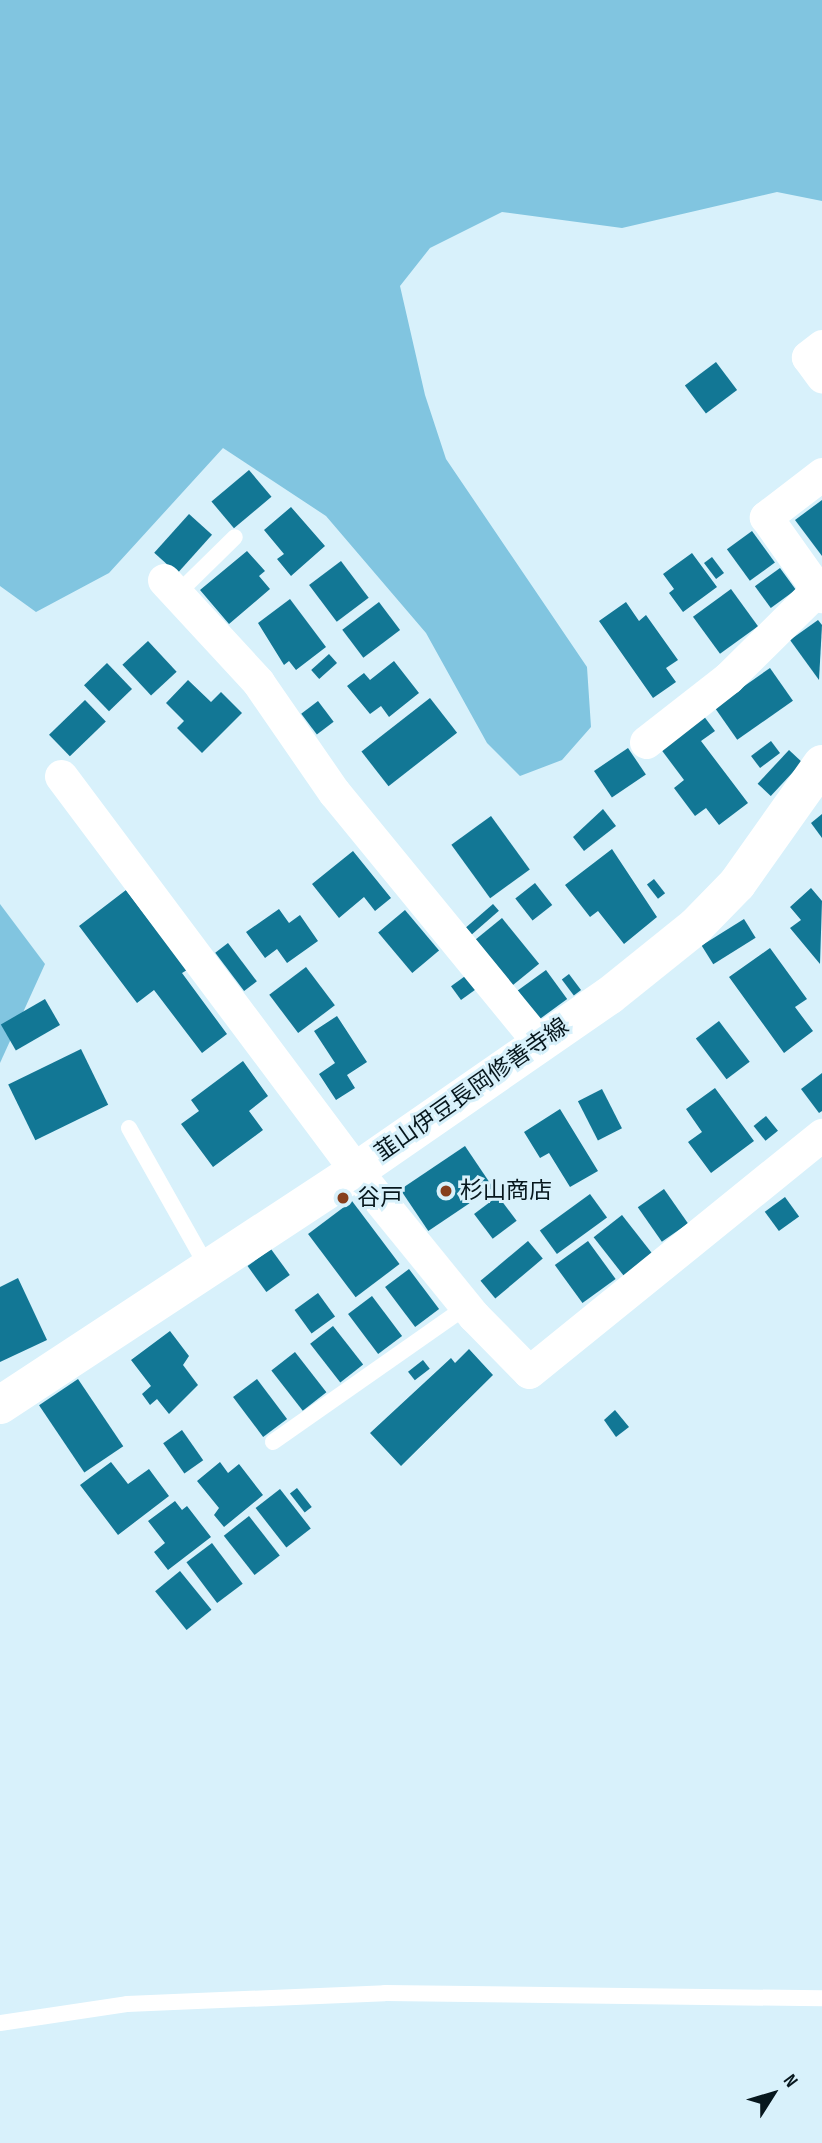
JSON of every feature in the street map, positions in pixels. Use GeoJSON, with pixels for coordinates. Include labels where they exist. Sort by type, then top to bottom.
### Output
{"type":"FeatureCollection","features":[{"type":"Feature","properties":{"kind":"main road","name":"韮山伊豆長岡修善寺線"},"geometry":{"type":"LineString","coordinates":[[0,1405],[356,1171],[609,996],[696,926],[737,884],[822,764]]}},
{"type":"Feature","properties":{"kind":"street"},"geometry":{"type":"LineString","coordinates":[[822,346],[808,357],[822,376]]}},
{"type":"Feature","properties":{"kind":"street"},"geometry":{"type":"LineString","coordinates":[[646,742],[728,678],[820,593],[766,517],[822,474]]}},
{"type":"Feature","properties":{"kind":"street"},"geometry":{"type":"LineString","coordinates":[[170,587],[258,682],[334,792],[540,1044]]}},
{"type":"Feature","properties":{"kind":"street"},"geometry":{"type":"LineString","coordinates":[[61,776],[356,1171],[466,1307],[529,1372],[822,1135]]}},
{"type":"Feature","properties":{"kind":"lane"},"geometry":{"type":"LineString","coordinates":[[170,587],[235,537]]}},
{"type":"Feature","properties":{"kind":"lane"},"geometry":{"type":"LineString","coordinates":[[129,1128],[208,1268]]}},
{"type":"Feature","properties":{"kind":"lane"},"geometry":{"type":"LineString","coordinates":[[272,1442],[466,1307]]}},
{"type":"Feature","properties":{"kind":"lane"},"geometry":{"type":"LineString","coordinates":[[0,2023],[127,2004],[385,1993],[822,1998]]}},
{"type":"Feature","properties":{"kind":"shaded area"},"geometry":{"type":"Polygon","coordinates":[[[0,0],[822,0],[822,201],[777,192],[622,228],[502,212],[430,248],[400,286],[425,395],[446,459],[587,667],[591,727],[562,760],[520,776],[487,743],[426,633],[326,516],[223,448],[109,573],[36,612],[0,586],[0,0]]]}},
{"type":"Feature","properties":{"kind":"shaded area"},"geometry":{"type":"Polygon","coordinates":[[[0,904],[45,964],[0,1063],[0,904]]]}},
{"type":"Feature","properties":{"kind":"building"},"geometry":{"type":"Polygon","coordinates":[[[716,362],[737,390],[706,413],[685,385],[716,362]]]}},
{"type":"Feature","properties":{"kind":"building"},"geometry":{"type":"Polygon","coordinates":[[[249,470],[271,497],[234,528],[211,501],[249,470]]]}},
{"type":"Feature","properties":{"kind":"building"},"geometry":{"type":"Polygon","coordinates":[[[822,500],[822,556],[795,520],[822,500]]]}},
{"type":"Feature","properties":{"kind":"building"},"geometry":{"type":"Polygon","coordinates":[[[291,507],[325,546],[291,576],[277,559],[284,554],[264,530],[291,507]]]}},
{"type":"Feature","properties":{"kind":"building"},"geometry":{"type":"Polygon","coordinates":[[[189,514],[212,535],[177,573],[154,553],[189,514]]]}},
{"type":"Feature","properties":{"kind":"building"},"geometry":{"type":"Polygon","coordinates":[[[752,531],[775,563],[750,581],[727,549],[752,531]]]}},
{"type":"Feature","properties":{"kind":"building"},"geometry":{"type":"Polygon","coordinates":[[[247,551],[265,571],[259,576],[270,589],[229,624],[200,590],[247,551]]]}},
{"type":"Feature","properties":{"kind":"building"},"geometry":{"type":"Polygon","coordinates":[[[692,553],[717,587],[683,612],[669,593],[674,589],[663,574],[692,553]]]}},
{"type":"Feature","properties":{"kind":"building"},"geometry":{"type":"Polygon","coordinates":[[[712,557],[724,573],[716,579],[704,563],[712,557]]]}},
{"type":"Feature","properties":{"kind":"building"},"geometry":{"type":"Polygon","coordinates":[[[341,561],[369,598],[337,622],[309,585],[341,561]]]}},
{"type":"Feature","properties":{"kind":"building"},"geometry":{"type":"Polygon","coordinates":[[[780,568],[796,590],[771,608],[755,586],[780,568]]]}},
{"type":"Feature","properties":{"kind":"building"},"geometry":{"type":"Polygon","coordinates":[[[731,589],[758,626],[720,654],[693,617],[731,589]]]}},
{"type":"Feature","properties":{"kind":"building"},"geometry":{"type":"Polygon","coordinates":[[[290,599],[326,647],[296,670],[289,661],[284,665],[258,623],[290,599]]]}},
{"type":"Feature","properties":{"kind":"building"},"geometry":{"type":"Polygon","coordinates":[[[379,602],[400,630],[363,658],[342,630],[379,602]]]}},
{"type":"Feature","properties":{"kind":"building"},"geometry":{"type":"Polygon","coordinates":[[[626,602],[639,621],[646,615],[678,660],[666,668],[676,682],[653,698],[599,621],[626,602]]]}},
{"type":"Feature","properties":{"kind":"building"},"geometry":{"type":"Polygon","coordinates":[[[818,620],[822,625],[819,680],[790,640],[818,620]]]}},
{"type":"Feature","properties":{"kind":"building"},"geometry":{"type":"Polygon","coordinates":[[[148,641],[177,672],[151,696],[122,665],[148,641]]]}},
{"type":"Feature","properties":{"kind":"building"},"geometry":{"type":"Polygon","coordinates":[[[329,654],[337,663],[319,679],[311,670],[329,654]]]}},
{"type":"Feature","properties":{"kind":"building"},"geometry":{"type":"Polygon","coordinates":[[[394,661],[419,693],[389,717],[381,706],[370,714],[347,686],[364,673],[370,680],[394,661]]]}},
{"type":"Feature","properties":{"kind":"building"},"geometry":{"type":"Polygon","coordinates":[[[107,663],[132,689],[109,711],[84,685],[107,663]]]}},
{"type":"Feature","properties":{"kind":"building"},"geometry":{"type":"Polygon","coordinates":[[[770,668],[793,701],[737,740],[714,707],[770,668]]]}},
{"type":"Feature","properties":{"kind":"building"},"geometry":{"type":"Polygon","coordinates":[[[188,680],[211,702],[221,692],[242,713],[202,753],[177,728],[184,721],[166,703],[188,680]]]}},
{"type":"Feature","properties":{"kind":"building"},"geometry":{"type":"Polygon","coordinates":[[[430,698],[457,733],[389,786],[361,752],[430,698]]]}},
{"type":"Feature","properties":{"kind":"building"},"geometry":{"type":"Polygon","coordinates":[[[85,700],[106,722],[70,756],[49,735],[85,700]]]}},
{"type":"Feature","properties":{"kind":"building"},"geometry":{"type":"Polygon","coordinates":[[[318,701],[334,722],[317,734],[301,714],[318,701]]]}},
{"type":"Feature","properties":{"kind":"building"},"geometry":{"type":"Polygon","coordinates":[[[703,715],[715,731],[701,741],[748,803],[719,825],[706,808],[695,816],[674,788],[684,780],[660,748],[703,715]]]}},
{"type":"Feature","properties":{"kind":"building"},"geometry":{"type":"Polygon","coordinates":[[[771,741],[780,753],[760,768],[751,756],[771,741]]]}},
{"type":"Feature","properties":{"kind":"building"},"geometry":{"type":"Polygon","coordinates":[[[628,748],[646,775],[612,797],[594,771],[628,748]]]}},
{"type":"Feature","properties":{"kind":"building"},"geometry":{"type":"Polygon","coordinates":[[[789,750],[802,762],[771,796],[758,784],[789,750]]]}},
{"type":"Feature","properties":{"kind":"building"},"geometry":{"type":"Polygon","coordinates":[[[603,809],[616,826],[584,851],[573,837],[603,809]]]}},
{"type":"Feature","properties":{"kind":"building"},"geometry":{"type":"Polygon","coordinates":[[[822,814],[822,838],[811,823],[822,814]]]}},
{"type":"Feature","properties":{"kind":"building"},"geometry":{"type":"Polygon","coordinates":[[[491,816],[530,869],[490,898],[451,845],[491,816]]]}},
{"type":"Feature","properties":{"kind":"building"},"geometry":{"type":"Polygon","coordinates":[[[612,849],[657,917],[624,944],[598,911],[590,917],[565,885],[612,849]]]}},
{"type":"Feature","properties":{"kind":"building"},"geometry":{"type":"Polygon","coordinates":[[[353,851],[391,898],[375,911],[364,897],[339,918],[312,884],[353,851]]]}},
{"type":"Feature","properties":{"kind":"building"},"geometry":{"type":"Polygon","coordinates":[[[654,879],[665,893],[658,899],[647,885],[654,879]]]}},
{"type":"Feature","properties":{"kind":"building"},"geometry":{"type":"Polygon","coordinates":[[[535,883],[552,905],[533,920],[515,898],[535,883]]]}},
{"type":"Feature","properties":{"kind":"building"},"geometry":{"type":"Polygon","coordinates":[[[811,888],[822,901],[820,964],[790,928],[801,920],[790,907],[811,888]]]}},
{"type":"Feature","properties":{"kind":"building"},"geometry":{"type":"Polygon","coordinates":[[[126,890],[187,970],[182,973],[227,1034],[202,1053],[154,990],[137,1003],[79,926],[126,890]]]}},
{"type":"Feature","properties":{"kind":"building"},"geometry":{"type":"Polygon","coordinates":[[[493,904],[499,911],[472,934],[466,928],[493,904]]]}},
{"type":"Feature","properties":{"kind":"building"},"geometry":{"type":"Polygon","coordinates":[[[279,909],[289,923],[300,915],[318,941],[287,963],[277,949],[265,958],[246,932],[279,909]]]}},
{"type":"Feature","properties":{"kind":"building"},"geometry":{"type":"Polygon","coordinates":[[[405,910],[439,951],[412,973],[378,932],[405,910]]]}},
{"type":"Feature","properties":{"kind":"building"},"geometry":{"type":"Polygon","coordinates":[[[502,918],[539,964],[513,985],[476,939],[502,918]]]}},
{"type":"Feature","properties":{"kind":"building"},"geometry":{"type":"Polygon","coordinates":[[[744,919],[756,938],[713,964],[702,945],[744,919]]]}},
{"type":"Feature","properties":{"kind":"building"},"geometry":{"type":"Polygon","coordinates":[[[228,943],[257,981],[244,991],[215,953],[228,943]]]}},
{"type":"Feature","properties":{"kind":"building"},"geometry":{"type":"Polygon","coordinates":[[[770,948],[807,999],[795,1007],[813,1031],[784,1053],[729,977],[770,948]]]}},
{"type":"Feature","properties":{"kind":"building"},"geometry":{"type":"Polygon","coordinates":[[[306,967],[335,1005],[298,1033],[269,995],[306,967]]]}},
{"type":"Feature","properties":{"kind":"building"},"geometry":{"type":"Polygon","coordinates":[[[546,970],[567,999],[539,1020],[518,991],[546,970]]]}},
{"type":"Feature","properties":{"kind":"building"},"geometry":{"type":"Polygon","coordinates":[[[468,974],[478,988],[461,1000],[451,986],[468,974]]]}},
{"type":"Feature","properties":{"kind":"building"},"geometry":{"type":"Polygon","coordinates":[[[569,974],[581,990],[574,995],[562,979],[569,974]]]}},
{"type":"Feature","properties":{"kind":"building"},"geometry":{"type":"Polygon","coordinates":[[[45,999],[60,1025],[16,1050],[1,1024],[45,999]]]}},
{"type":"Feature","properties":{"kind":"building"},"geometry":{"type":"Polygon","coordinates":[[[337,1016],[367,1062],[347,1075],[355,1088],[336,1100],[319,1074],[335,1063],[314,1031],[337,1016]]]}},
{"type":"Feature","properties":{"kind":"building"},"geometry":{"type":"Polygon","coordinates":[[[719,1021],[750,1062],[727,1079],[696,1038],[719,1021]]]}},
{"type":"Feature","properties":{"kind":"building"},"geometry":{"type":"Polygon","coordinates":[[[81,1049],[108,1105],[35,1140],[8,1085],[81,1049]]]}},
{"type":"Feature","properties":{"kind":"building"},"geometry":{"type":"Polygon","coordinates":[[[243,1061],[268,1096],[249,1111],[263,1130],[213,1167],[181,1124],[199,1111],[191,1100],[243,1061]]]}},
{"type":"Feature","properties":{"kind":"building"},"geometry":{"type":"Polygon","coordinates":[[[822,1073],[822,1111],[819,1113],[801,1089],[822,1073]]]}},
{"type":"Feature","properties":{"kind":"building"},"geometry":{"type":"Polygon","coordinates":[[[715,1088],[754,1141],[711,1173],[688,1142],[702,1132],[686,1109],[715,1088]]]}},
{"type":"Feature","properties":{"kind":"building"},"geometry":{"type":"Polygon","coordinates":[[[602,1089],[622,1128],[598,1140],[578,1101],[602,1089]]]}},
{"type":"Feature","properties":{"kind":"building"},"geometry":{"type":"Polygon","coordinates":[[[560,1109],[598,1171],[570,1187],[549,1153],[540,1158],[524,1132],[560,1109]]]}},
{"type":"Feature","properties":{"kind":"building"},"geometry":{"type":"Polygon","coordinates":[[[766,1116],[778,1131],[766,1141],[754,1126],[766,1116]]]}},
{"type":"Feature","properties":{"kind":"building"},"geometry":{"type":"Polygon","coordinates":[[[465,1146],[493,1187],[428,1231],[400,1190],[465,1146]]]}},
{"type":"Feature","properties":{"kind":"building"},"geometry":{"type":"Polygon","coordinates":[[[664,1189],[688,1223],[662,1242],[638,1207],[664,1189]]]}},
{"type":"Feature","properties":{"kind":"building"},"geometry":{"type":"Polygon","coordinates":[[[590,1194],[607,1217],[557,1254],[540,1230],[590,1194]]]}},
{"type":"Feature","properties":{"kind":"building"},"geometry":{"type":"Polygon","coordinates":[[[498,1196],[517,1221],[493,1239],[474,1214],[498,1196]]]}},
{"type":"Feature","properties":{"kind":"building"},"geometry":{"type":"Polygon","coordinates":[[[785,1197],[799,1216],[779,1231],[765,1212],[785,1197]]]}},
{"type":"Feature","properties":{"kind":"building"},"geometry":{"type":"Polygon","coordinates":[[[352,1201],[400,1264],[356,1297],[308,1234],[352,1201]]]}},
{"type":"Feature","properties":{"kind":"building"},"geometry":{"type":"Polygon","coordinates":[[[622,1215],[652,1254],[624,1276],[594,1237],[622,1215]]]}},
{"type":"Feature","properties":{"kind":"building"},"geometry":{"type":"Polygon","coordinates":[[[528,1241],[543,1259],[495,1298],[481,1281],[528,1241]]]}},
{"type":"Feature","properties":{"kind":"building"},"geometry":{"type":"Polygon","coordinates":[[[588,1241],[616,1279],[582,1303],[555,1265],[588,1241]]]}},
{"type":"Feature","properties":{"kind":"building"},"geometry":{"type":"Polygon","coordinates":[[[271,1249],[290,1275],[266,1292],[248,1266],[271,1249]]]}},
{"type":"Feature","properties":{"kind":"building"},"geometry":{"type":"Polygon","coordinates":[[[409,1269],[439,1309],[415,1327],[385,1287],[409,1269]]]}},
{"type":"Feature","properties":{"kind":"building"},"geometry":{"type":"Polygon","coordinates":[[[18,1278],[47,1340],[0,1362],[0,1287],[18,1278]]]}},
{"type":"Feature","properties":{"kind":"building"},"geometry":{"type":"Polygon","coordinates":[[[318,1293],[335,1316],[312,1334],[295,1310],[318,1293]]]}},
{"type":"Feature","properties":{"kind":"building"},"geometry":{"type":"Polygon","coordinates":[[[372,1296],[402,1336],[378,1354],[348,1314],[372,1296]]]}},
{"type":"Feature","properties":{"kind":"building"},"geometry":{"type":"Polygon","coordinates":[[[333,1326],[363,1365],[340,1382],[310,1344],[333,1326]]]}},
{"type":"Feature","properties":{"kind":"building"},"geometry":{"type":"Polygon","coordinates":[[[170,1331],[189,1356],[183,1365],[198,1385],[169,1414],[157,1399],[150,1405],[142,1394],[151,1386],[131,1360],[170,1331]]]}},
{"type":"Feature","properties":{"kind":"building"},"geometry":{"type":"Polygon","coordinates":[[[469,1349],[493,1375],[401,1466],[370,1433],[451,1358],[455,1363],[469,1349]]]}},
{"type":"Feature","properties":{"kind":"building"},"geometry":{"type":"Polygon","coordinates":[[[295,1352],[326,1392],[303,1411],[271,1370],[295,1352]]]}},
{"type":"Feature","properties":{"kind":"building"},"geometry":{"type":"Polygon","coordinates":[[[423,1360],[430,1369],[415,1380],[408,1372],[423,1360]]]}},
{"type":"Feature","properties":{"kind":"building"},"geometry":{"type":"Polygon","coordinates":[[[78,1379],[123,1446],[84,1472],[39,1405],[78,1379]]]}},
{"type":"Feature","properties":{"kind":"building"},"geometry":{"type":"Polygon","coordinates":[[[257,1379],[287,1419],[263,1437],[233,1397],[257,1379]]]}},
{"type":"Feature","properties":{"kind":"building"},"geometry":{"type":"Polygon","coordinates":[[[615,1410],[629,1427],[616,1437],[604,1420],[615,1410]]]}},
{"type":"Feature","properties":{"kind":"building"},"geometry":{"type":"Polygon","coordinates":[[[182,1430],[203,1460],[184,1474],[163,1443],[182,1430]]]}},
{"type":"Feature","properties":{"kind":"building"},"geometry":{"type":"Polygon","coordinates":[[[111,1462],[128,1484],[149,1469],[169,1496],[118,1535],[80,1485],[111,1462]]]}},
{"type":"Feature","properties":{"kind":"building"},"geometry":{"type":"Polygon","coordinates":[[[220,1462],[228,1473],[239,1464],[263,1495],[224,1527],[214,1515],[219,1508],[197,1481],[220,1462]]]}},
{"type":"Feature","properties":{"kind":"building"},"geometry":{"type":"Polygon","coordinates":[[[297,1488],[312,1507],[305,1512],[290,1494],[297,1488]]]}},
{"type":"Feature","properties":{"kind":"building"},"geometry":{"type":"Polygon","coordinates":[[[280,1489],[311,1528],[286,1547],[256,1508],[280,1489]]]}},
{"type":"Feature","properties":{"kind":"building"},"geometry":{"type":"Polygon","coordinates":[[[175,1501],[182,1510],[187,1506],[211,1537],[168,1570],[154,1552],[165,1543],[148,1521],[175,1501]]]}},
{"type":"Feature","properties":{"kind":"building"},"geometry":{"type":"Polygon","coordinates":[[[249,1516],[280,1555],[255,1575],[224,1536],[249,1516]]]}},
{"type":"Feature","properties":{"kind":"building"},"geometry":{"type":"Polygon","coordinates":[[[212,1543],[243,1584],[217,1603],[186,1562],[212,1543]]]}},
{"type":"Feature","properties":{"kind":"building"},"geometry":{"type":"Polygon","coordinates":[[[180,1571],[211,1610],[187,1630],[155,1591],[180,1571]]]}},
{"type":"Feature","properties":{"kind":"place","name":"杉山商店"},"geometry":{"type":"Point","coordinates":[446,1191]}},
{"type":"Feature","properties":{"kind":"place","name":"谷戸"},"geometry":{"type":"Point","coordinates":[343,1198]}}]}
